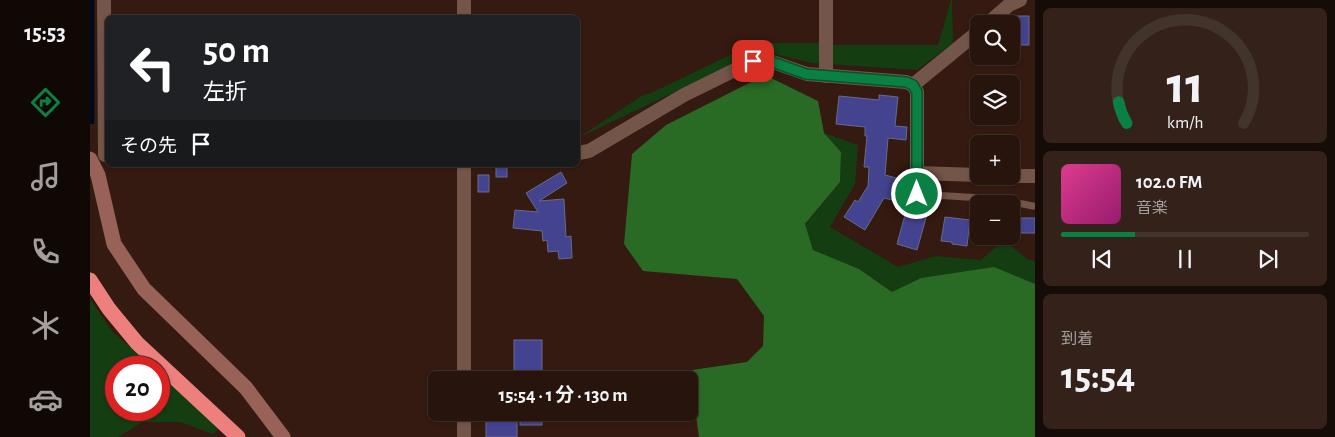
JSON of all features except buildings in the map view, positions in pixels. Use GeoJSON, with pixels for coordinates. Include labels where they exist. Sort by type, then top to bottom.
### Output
{"type":"FeatureCollection","features":[{"type":"Feature","properties":{"kind":"highway"},"geometry":{"type":"LineString","coordinates":[[90,280],[110,310],[137,343],[238,437]]}},
{"type":"Feature","properties":{"kind":"street"},"geometry":{"type":"LineString","coordinates":[[104,0],[98,175],[114,244],[144,289],[246,388],[283,437]]}},
{"type":"Feature","properties":{"kind":"street"},"geometry":{"type":"LineString","coordinates":[[464,0],[464,15]]}},
{"type":"Feature","properties":{"kind":"street"},"geometry":{"type":"LineString","coordinates":[[826,0],[826,76]]}},
{"type":"Feature","properties":{"kind":"street"},"geometry":{"type":"LineString","coordinates":[[998,15],[1020,0]]}},
{"type":"Feature","properties":{"kind":"street"},"geometry":{"type":"LineString","coordinates":[[913,85],[970,38]]}},
{"type":"Feature","properties":{"kind":"street"},"geometry":{"type":"LineString","coordinates":[[580,153],[589,151],[684,95],[753,61],[767,60],[806,74],[906,82],[913,85],[917,92],[917,173],[970,175]]}},
{"type":"Feature","properties":{"kind":"street"},"geometry":{"type":"LineString","coordinates":[[464,167],[464,371]]}},
{"type":"Feature","properties":{"kind":"street"},"geometry":{"type":"LineString","coordinates":[[1020,176],[1035,176]]}},
{"type":"Feature","properties":{"kind":"street"},"geometry":{"type":"LineString","coordinates":[[464,421],[464,437]]}},
{"type":"Feature","properties":{"kind":"lane"},"geometry":{"type":"LineString","coordinates":[[917,173],[917,194],[998,199],[1033,206]]}},
{"type":"Feature","properties":{"kind":"green space"},"geometry":{"type":"Polygon","coordinates":[[[952,0],[953,43],[917,70],[811,63],[761,51],[580,137],[643,95],[651,93],[755,43],[938,45],[952,0]]]}},
{"type":"Feature","properties":{"kind":"green space"},"geometry":{"type":"Polygon","coordinates":[[[765,75],[818,101],[824,133],[841,152],[840,182],[805,224],[813,250],[859,269],[892,292],[921,278],[994,267],[1035,284],[1035,437],[699,437],[697,421],[698,371],[692,370],[747,362],[763,346],[764,316],[737,279],[643,271],[624,244],[632,154],[666,125],[765,75]]]}},
{"type":"Feature","properties":{"kind":"green space"},"geometry":{"type":"Polygon","coordinates":[[[824,133],[858,145],[855,184],[830,227],[898,267],[936,256],[981,260],[998,245],[1010,245],[1027,259],[1035,261],[1035,284],[994,268],[921,278],[892,292],[859,269],[813,250],[805,225],[840,182],[841,152],[824,133]]]}},
{"type":"Feature","properties":{"kind":"green space"},"geometry":{"type":"Polygon","coordinates":[[[90,299],[112,331],[140,356],[105,356],[105,421],[170,421],[170,384],[219,428],[213,434],[180,422],[143,422],[118,437],[90,437],[90,299]]]}},
{"type":"Feature","properties":{"kind":"waterway"},"geometry":{"type":"LineString","coordinates":[[92,0],[92,122]]}},
{"type":"Feature","properties":{"kind":"route"},"geometry":{"type":"LineString","coordinates":[[753,61],[767,60],[806,74],[906,82],[913,85],[917,92],[917,194]]}}]}
